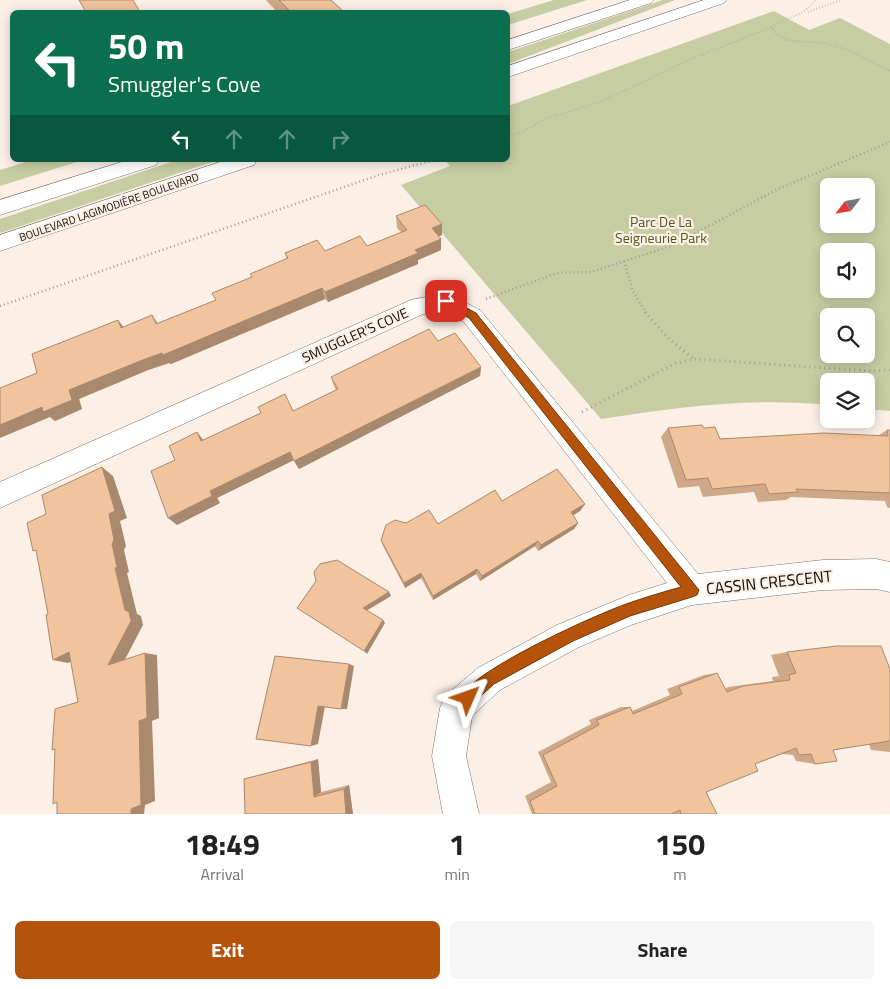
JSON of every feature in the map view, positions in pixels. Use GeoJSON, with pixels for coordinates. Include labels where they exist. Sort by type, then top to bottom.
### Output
{"type":"FeatureCollection","features":[{"type":"Feature","properties":{"kind":"main road"},"geometry":{"type":"LineString","coordinates":[[510,43],[646,0]]}},
{"type":"Feature","properties":{"kind":"main road"},"geometry":{"type":"LineString","coordinates":[[510,71],[719,0]]}},
{"type":"Feature","properties":{"kind":"main road"},"geometry":{"type":"LineString","coordinates":[[0,208],[142,162]]}},
{"type":"Feature","properties":{"kind":"main road","name":"BOULEVARD LAGIMODIÈRE BOULEVARD"},"geometry":{"type":"LineString","coordinates":[[0,244],[240,162]]}},
{"type":"Feature","properties":{"kind":"street","name":"SMUGGLER'S COVE"},"geometry":{"type":"LineString","coordinates":[[0,495],[419,306],[446,301],[472,316],[692,590]]}},
{"type":"Feature","properties":{"kind":"street","name":"CASSIN CRESCENT"},"geometry":{"type":"LineString","coordinates":[[461,814],[449,756],[457,708],[489,679],[568,636],[629,610],[692,590],[824,575],[876,574],[890,577]]}},
{"type":"Feature","properties":{"kind":"path"},"geometry":{"type":"LineString","coordinates":[[808,12],[815,0]]}},
{"type":"Feature","properties":{"kind":"path"},"geometry":{"type":"LineString","coordinates":[[510,136],[547,118],[598,103],[691,59],[772,27],[778,22],[841,0]]}},
{"type":"Feature","properties":{"kind":"path"},"geometry":{"type":"LineString","coordinates":[[772,27],[776,34],[782,38],[792,41],[827,44],[845,49],[890,71]]}},
{"type":"Feature","properties":{"kind":"path"},"geometry":{"type":"LineString","coordinates":[[466,312],[489,297],[557,273],[591,272],[671,246],[778,189],[890,142]]}},
{"type":"Feature","properties":{"kind":"path"},"geometry":{"type":"LineString","coordinates":[[0,306],[290,205],[379,175],[427,162]]}},
{"type":"Feature","properties":{"kind":"path"},"geometry":{"type":"LineString","coordinates":[[624,261],[626,278],[634,296],[651,320],[675,345],[695,359]]}},
{"type":"Feature","properties":{"kind":"path"},"geometry":{"type":"LineString","coordinates":[[559,425],[676,363],[695,359],[853,370],[890,370]]}},
{"type":"Feature","properties":{"kind":"green space"},"geometry":{"type":"Polygon","coordinates":[[[554,0],[587,0],[510,24],[510,13],[554,0]]]}},
{"type":"Feature","properties":{"kind":"green space"},"geometry":{"type":"Polygon","coordinates":[[[663,0],[675,0],[510,63],[510,51],[663,0]]]}},
{"type":"Feature","properties":{"kind":"green space","name":"Parc De La Seigneurie Park"},"geometry":{"type":"Polygon","coordinates":[[[774,11],[809,30],[840,18],[890,44],[890,411],[875,410],[875,373],[820,373],[820,404],[772,402],[715,404],[601,419],[401,185],[450,166],[447,162],[510,162],[510,105],[774,11]]]}},
{"type":"Feature","properties":{"kind":"green space"},"geometry":{"type":"Polygon","coordinates":[[[26,162],[77,162],[0,186],[0,170],[26,162]]]}},
{"type":"Feature","properties":{"kind":"green space"},"geometry":{"type":"Polygon","coordinates":[[[171,162],[212,162],[0,233],[0,219],[171,162]]]}},
{"type":"Feature","properties":{"kind":"building"},"geometry":{"type":"Polygon","coordinates":[[[79,0],[133,0],[139,10],[85,10],[79,0]]]}},
{"type":"Feature","properties":{"kind":"building"},"geometry":{"type":"Polygon","coordinates":[[[279,0],[331,0],[342,10],[289,10],[279,0]]]}},
{"type":"Feature","properties":{"kind":"building"},"geometry":{"type":"Polygon","coordinates":[[[425,205],[442,224],[432,228],[441,239],[415,250],[418,253],[325,292],[322,288],[163,355],[162,353],[140,361],[69,390],[72,400],[43,412],[42,407],[0,425],[0,388],[37,373],[32,354],[118,320],[121,328],[152,315],[156,324],[216,300],[212,293],[252,277],[250,274],[288,258],[285,253],[317,240],[325,251],[360,236],[367,246],[407,230],[396,216],[425,205]]]}},
{"type":"Feature","properties":{"kind":"building"},"geometry":{"type":"Polygon","coordinates":[[[429,329],[438,341],[455,333],[481,367],[294,461],[290,452],[210,491],[212,496],[168,518],[151,471],[175,460],[169,446],[197,432],[201,441],[261,413],[258,407],[285,394],[293,411],[338,389],[331,377],[429,329]]]}},
{"type":"Feature","properties":{"kind":"building"},"geometry":{"type":"Polygon","coordinates":[[[702,425],[704,428],[715,427],[720,439],[824,433],[888,436],[887,430],[890,430],[890,493],[796,489],[798,492],[769,494],[765,484],[712,489],[708,478],[686,480],[668,428],[702,425]]]}},
{"type":"Feature","properties":{"kind":"building"},"geometry":{"type":"Polygon","coordinates":[[[102,467],[115,511],[109,514],[114,540],[112,544],[117,567],[115,568],[125,610],[129,612],[131,621],[108,665],[145,653],[147,718],[139,721],[141,805],[131,809],[131,814],[57,814],[57,802],[53,804],[55,749],[52,750],[55,709],[78,702],[69,652],[53,660],[46,615],[48,614],[36,550],[33,551],[27,523],[46,514],[42,495],[102,467]]]}},
{"type":"Feature","properties":{"kind":"building"},"geometry":{"type":"Polygon","coordinates":[[[557,469],[585,504],[571,512],[578,523],[541,545],[538,541],[482,576],[477,569],[433,596],[421,573],[404,583],[381,540],[386,525],[395,520],[406,523],[429,510],[438,524],[495,490],[502,501],[557,469]]]}},
{"type":"Feature","properties":{"kind":"building"},"geometry":{"type":"Polygon","coordinates":[[[337,560],[389,592],[363,608],[383,620],[364,651],[297,608],[316,581],[314,572],[320,564],[337,560]]]}},
{"type":"Feature","properties":{"kind":"building"},"geometry":{"type":"Polygon","coordinates":[[[837,646],[881,646],[890,669],[890,741],[833,750],[837,761],[815,764],[811,754],[799,755],[796,748],[755,764],[758,771],[706,792],[717,814],[681,814],[680,810],[671,814],[535,814],[530,801],[557,786],[543,755],[599,725],[597,720],[630,707],[633,714],[682,694],[679,687],[717,673],[727,692],[743,686],[790,680],[789,675],[796,673],[787,652],[837,646]]]}},
{"type":"Feature","properties":{"kind":"building"},"geometry":{"type":"Polygon","coordinates":[[[275,656],[349,664],[341,709],[318,706],[311,746],[256,739],[275,656]]]}},
{"type":"Feature","properties":{"kind":"building"},"geometry":{"type":"Polygon","coordinates":[[[311,762],[314,797],[344,789],[346,814],[245,814],[244,779],[311,762]]]}},
{"type":"Feature","properties":{"kind":"route"},"geometry":{"type":"LineString","coordinates":[[446,301],[472,316],[692,590],[629,610],[568,636],[489,679],[468,698]]}}]}
